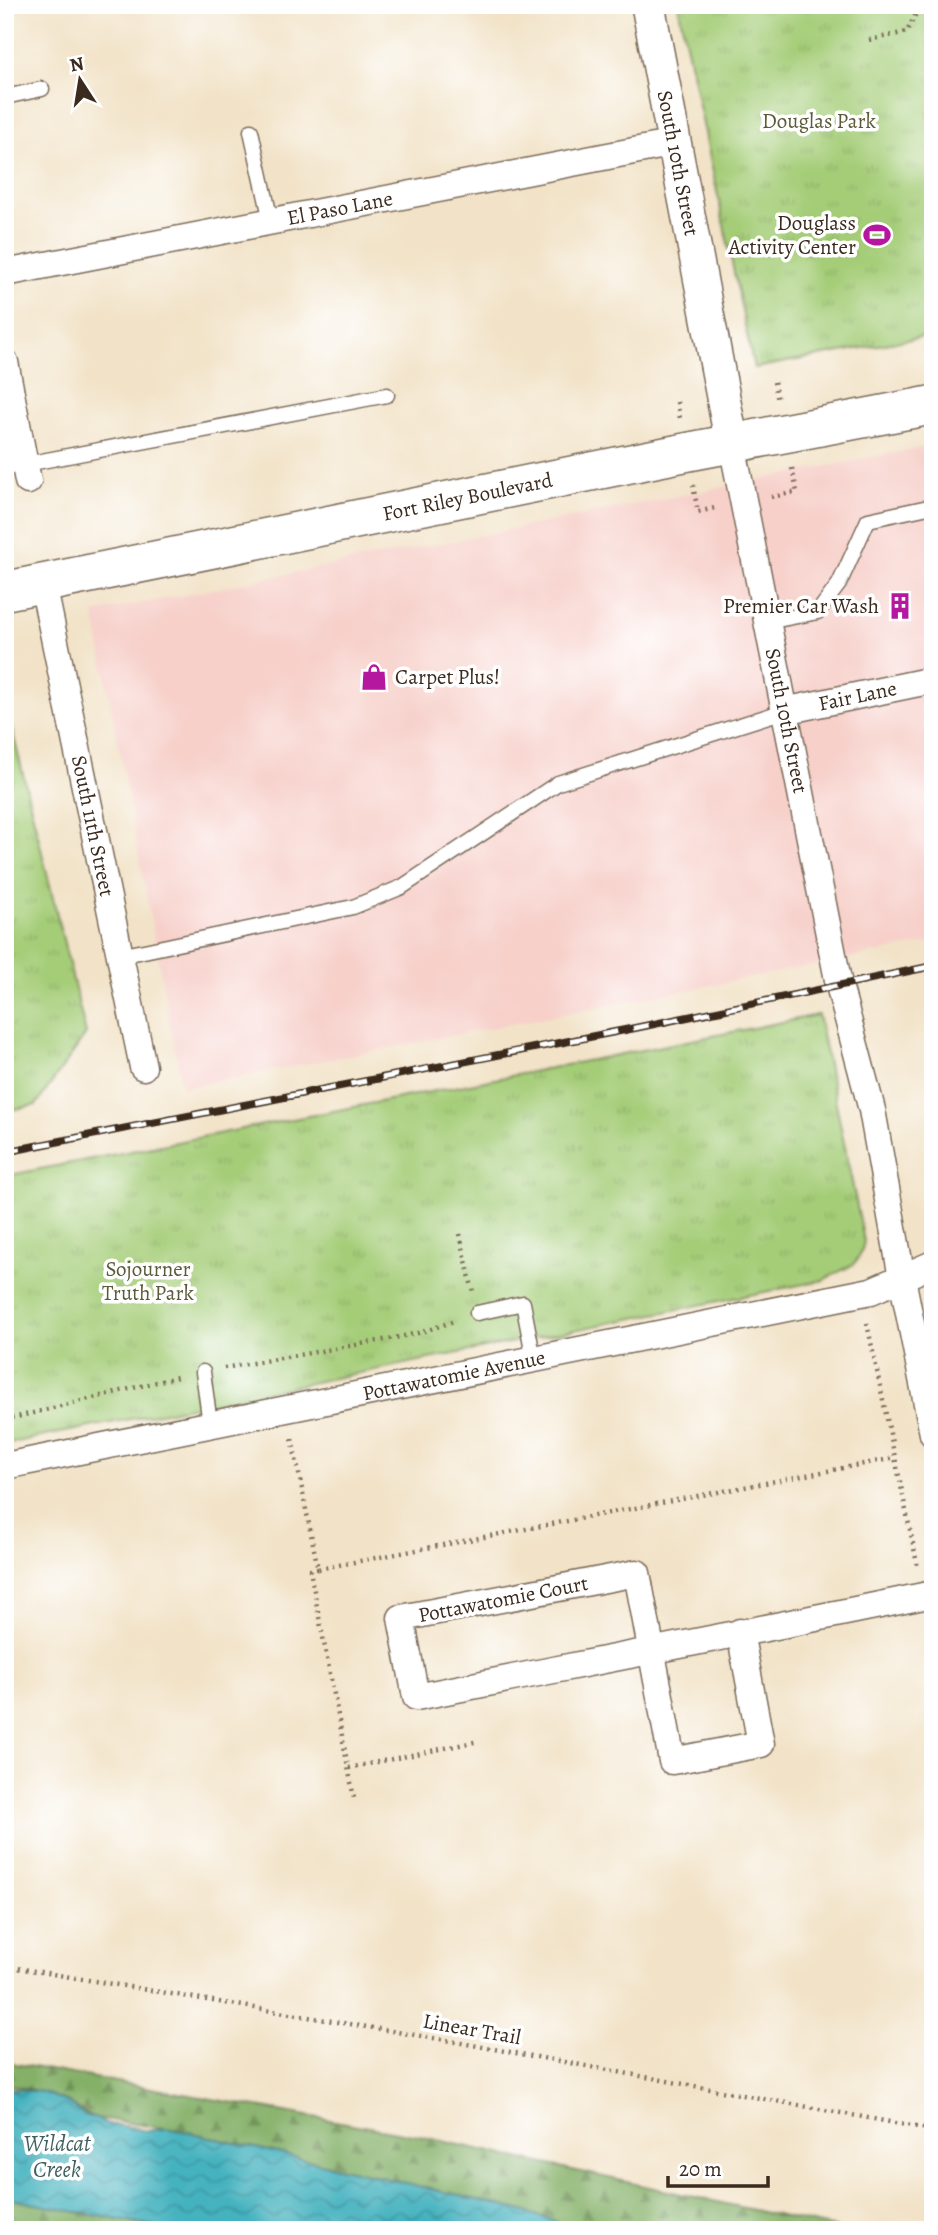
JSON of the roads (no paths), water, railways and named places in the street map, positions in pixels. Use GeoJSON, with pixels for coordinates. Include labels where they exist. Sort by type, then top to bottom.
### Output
{"type":"FeatureCollection","features":[{"type":"Feature","properties":{"kind":"highway","name":"Fort Riley Boulevard"},"geometry":{"type":"LineString","coordinates":[[5,591],[933,405]]}},
{"type":"Feature","properties":{"kind":"street","name":"South 10th Street"},"geometry":{"type":"LineString","coordinates":[[648,5],[784,711],[839,985],[872,1110],[933,1434]]}},
{"type":"Feature","properties":{"kind":"street","name":"El Paso Lane"},"geometry":{"type":"LineString","coordinates":[[5,274],[675,143]]}},
{"type":"Feature","properties":{"kind":"street"},"geometry":{"type":"LineString","coordinates":[[5,362],[19,471]]}},
{"type":"Feature","properties":{"kind":"street","name":"South 11th Street"},"geometry":{"type":"LineString","coordinates":[[43,584],[143,1067]]}},
{"type":"Feature","properties":{"kind":"street","name":"Fair Lane"},"geometry":{"type":"LineString","coordinates":[[784,711],[933,680]]}},
{"type":"Feature","properties":{"kind":"street","name":"Pottawatomie Avenue"},"geometry":{"type":"LineString","coordinates":[[5,1465],[861,1294],[933,1264]]}},
{"type":"Feature","properties":{"kind":"street","name":"Pottawatomie Court"},"geometry":{"type":"LineString","coordinates":[[740,1632],[761,1744],[672,1761],[652,1650],[637,1573],[401,1618],[416,1697],[652,1650],[740,1632],[928,1595]]}},
{"type":"Feature","properties":{"kind":"lane"},"geometry":{"type":"LineString","coordinates":[[5,97],[42,89]]}},
{"type":"Feature","properties":{"kind":"lane"},"geometry":{"type":"LineString","coordinates":[[251,131],[271,221]]}},
{"type":"Feature","properties":{"kind":"lane"},"geometry":{"type":"LineString","coordinates":[[19,471],[387,395]]}},
{"type":"Feature","properties":{"kind":"lane"},"geometry":{"type":"LineString","coordinates":[[767,622],[817,612],[839,584],[868,520],[933,506]]}},
{"type":"Feature","properties":{"kind":"lane"},"geometry":{"type":"LineString","coordinates":[[120,956],[353,907],[402,887],[558,783],[784,711]]}},
{"type":"Feature","properties":{"kind":"lane"},"geometry":{"type":"LineString","coordinates":[[477,1313],[523,1303],[534,1360]]}},
{"type":"Feature","properties":{"kind":"lane"},"geometry":{"type":"LineString","coordinates":[[202,1372],[210,1424]]}},
{"type":"Feature","properties":{"kind":"water","name":"Wildcat Creek"},"geometry":{"type":"Polygon","coordinates":[[[5,2088],[42,2092],[65,2101],[86,2116],[97,2118],[106,2124],[147,2131],[166,2128],[188,2132],[516,2209],[582,2230],[170,2230],[5,2198],[5,2088]]]}},
{"type":"Feature","properties":{"kind":"railway"},"geometry":{"type":"LineString","coordinates":[[5,1152],[635,1028],[933,966]]}},
{"type":"Feature","properties":{"kind":"place","name":"Douglass Activity Center"},"geometry":{"type":"Point","coordinates":[877,235]}},
{"type":"Feature","properties":{"kind":"place","name":"Premier Car Wash"},"geometry":{"type":"Point","coordinates":[900,606]}},
{"type":"Feature","properties":{"kind":"place","name":"Carpet Plus!"},"geometry":{"type":"Point","coordinates":[374,677]}},
{"type":"Feature","properties":{"kind":"park label","name":"Douglas Park"},"geometry":{"type":"Point","coordinates":[819,121]}},
{"type":"Feature","properties":{"kind":"park label","name":"Sojourner Truth Park"},"geometry":{"type":"Point","coordinates":[148,1281]}}]}
